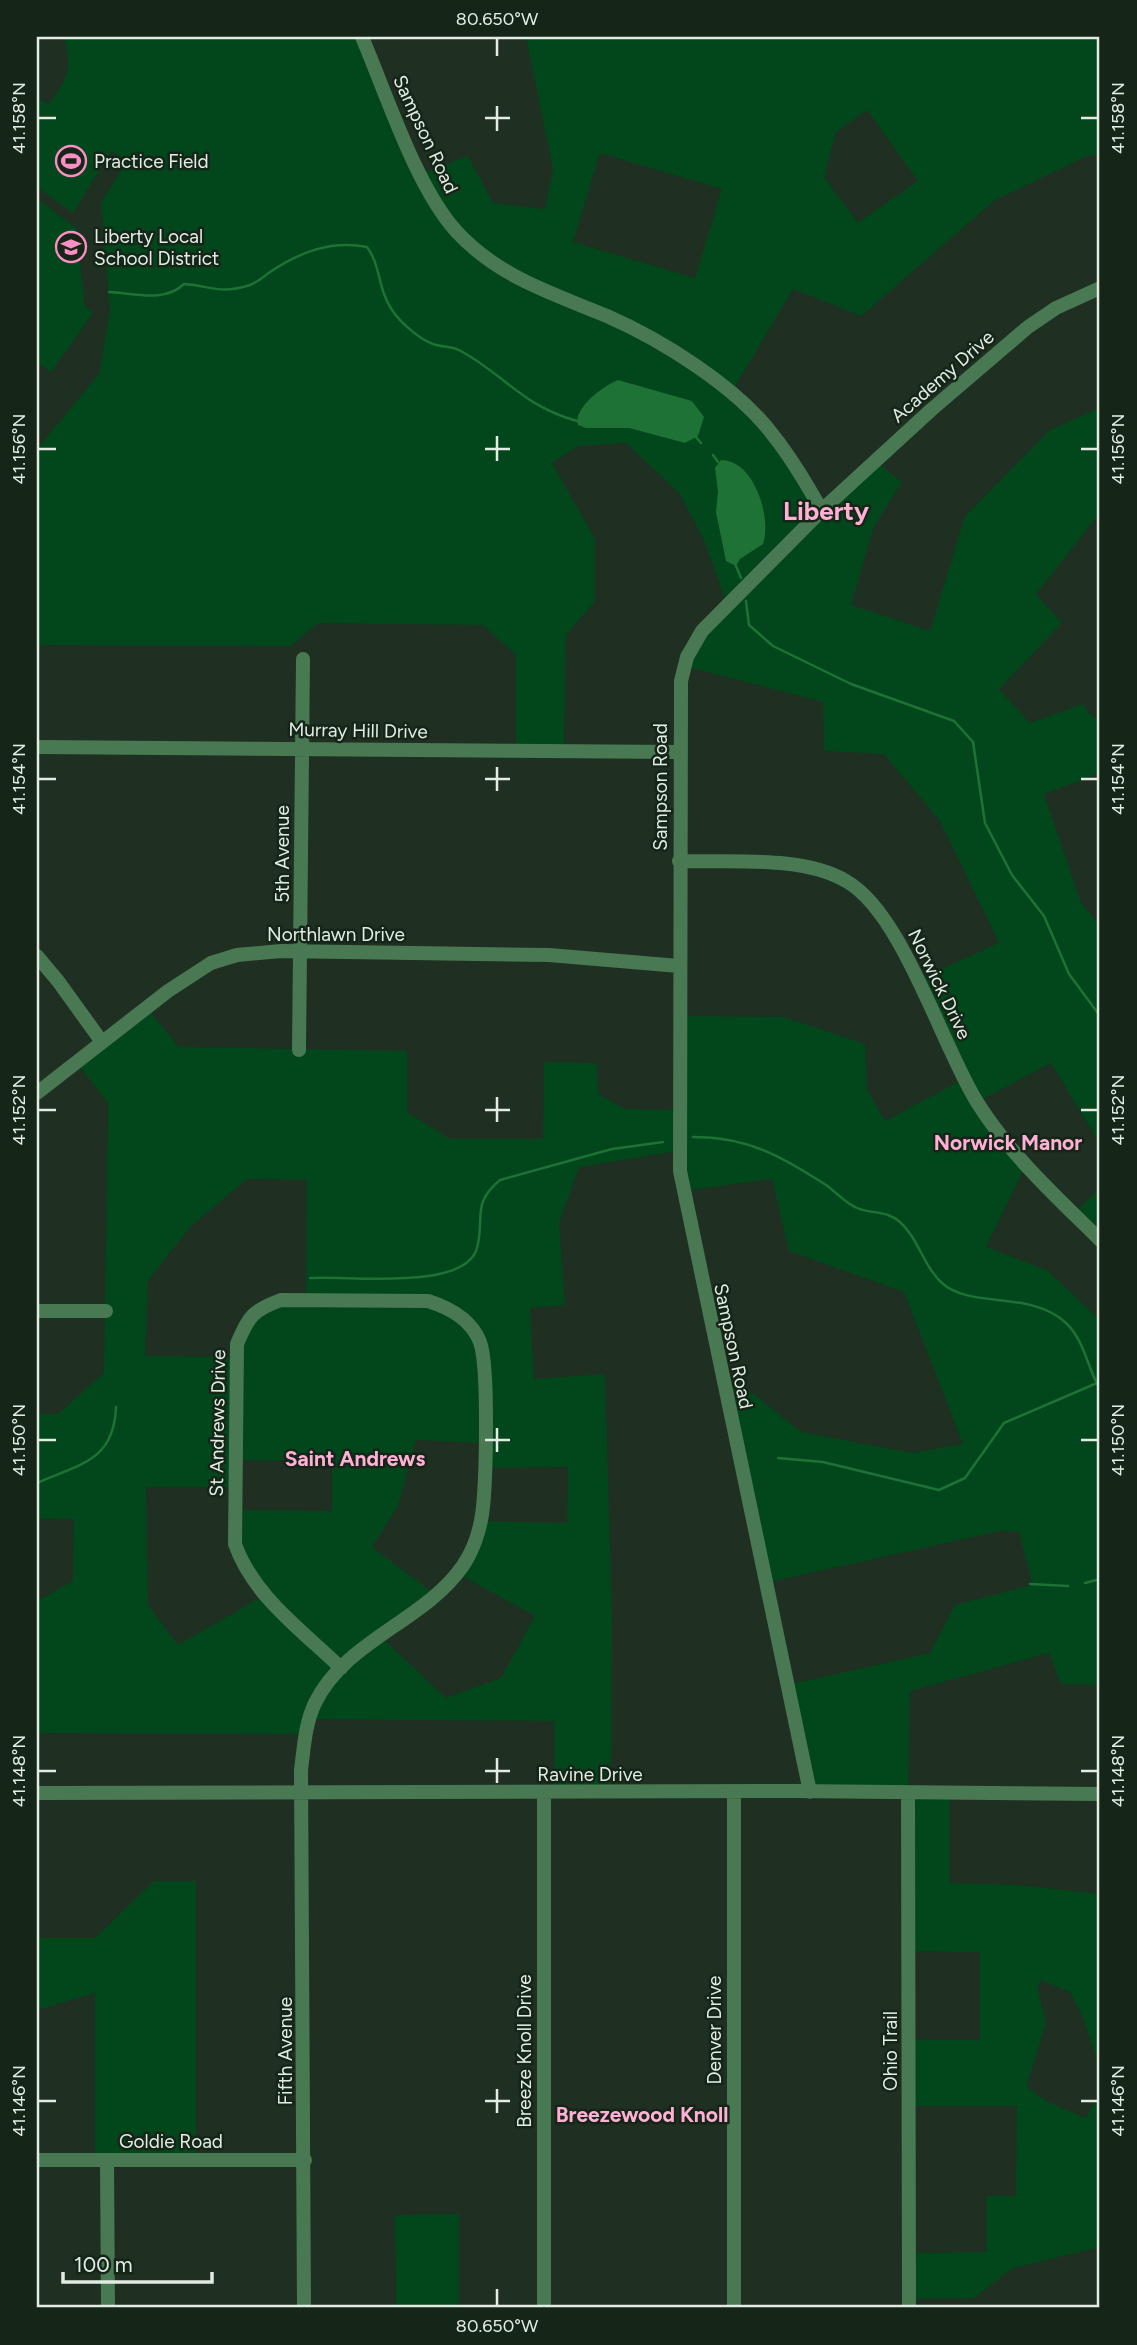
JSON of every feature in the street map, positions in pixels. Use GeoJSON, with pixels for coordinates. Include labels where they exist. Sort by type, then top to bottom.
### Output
{"type":"FeatureCollection","features":[{"type":"Feature","properties":{"kind":"street","name":"Sampson Road"},"geometry":{"type":"LineString","coordinates":[[362,37],[424,182],[456,231],[481,255],[513,277],[633,328],[730,391],[772,433],[822,511],[727,604],[693,644],[681,681],[679,752],[678,1151],[682,1191],[810,1792]]}},
{"type":"Feature","properties":{"kind":"street","name":"Academy Drive"},"geometry":{"type":"LineString","coordinates":[[822,511],[940,401],[1028,327],[1056,308],[1100,288]]}},
{"type":"Feature","properties":{"kind":"street","name":"5th Avenue"},"geometry":{"type":"LineString","coordinates":[[299,1050],[303,659]]}},
{"type":"Feature","properties":{"kind":"street","name":"Murray Hill Drive"},"geometry":{"type":"LineString","coordinates":[[37,747],[679,752]]}},
{"type":"Feature","properties":{"kind":"street","name":"Norwick Drive"},"geometry":{"type":"LineString","coordinates":[[679,861],[815,868],[844,879],[864,893],[885,917],[964,1079],[992,1124],[1026,1165],[1100,1240]]}},
{"type":"Feature","properties":{"kind":"street","name":"Northlawn Drive"},"geometry":{"type":"LineString","coordinates":[[37,1093],[168,991],[211,964],[247,953],[549,955],[679,967]]}},
{"type":"Feature","properties":{"kind":"street"},"geometry":{"type":"LineString","coordinates":[[37,956],[102,1042]]}},
{"type":"Feature","properties":{"kind":"street","name":"St Andrews Drive"},"geometry":{"type":"LineString","coordinates":[[303,1793],[302,1770],[309,1719],[324,1687],[341,1668],[448,1584],[464,1565],[475,1542],[483,1508],[484,1372],[480,1342],[466,1321],[447,1307],[428,1301],[282,1300],[259,1308],[246,1322],[237,1344],[236,1548],[242,1565],[258,1588],[341,1668]]}},
{"type":"Feature","properties":{"kind":"street"},"geometry":{"type":"LineString","coordinates":[[37,1311],[106,1311]]}},
{"type":"Feature","properties":{"kind":"street","name":"Ravine Drive"},"geometry":{"type":"LineString","coordinates":[[37,1793],[1100,1794]]}},
{"type":"Feature","properties":{"kind":"street","name":"Fifth Avenue"},"geometry":{"type":"LineString","coordinates":[[303,1793],[304,2308]]}},
{"type":"Feature","properties":{"kind":"street","name":"Breeze Knoll Drive"},"geometry":{"type":"LineString","coordinates":[[544,1793],[544,2308]]}},
{"type":"Feature","properties":{"kind":"street","name":"Denver Drive"},"geometry":{"type":"LineString","coordinates":[[734,1793],[734,2308]]}},
{"type":"Feature","properties":{"kind":"street","name":"Ohio Trail"},"geometry":{"type":"LineString","coordinates":[[908,1794],[909,2308]]}},
{"type":"Feature","properties":{"kind":"street","name":"Goldie Road"},"geometry":{"type":"LineString","coordinates":[[37,2161],[305,2161]]}},
{"type":"Feature","properties":{"kind":"street"},"geometry":{"type":"LineString","coordinates":[[107,2161],[108,2308]]}},
{"type":"Feature","properties":{"kind":"shaded area"},"geometry":{"type":"Polygon","coordinates":[[[64,37],[355,37],[406,154],[421,174],[468,156],[493,203],[545,209],[553,169],[526,37],[1100,37],[1100,155],[1085,157],[995,200],[861,316],[793,289],[732,392],[823,507],[875,461],[902,482],[874,526],[851,605],[930,631],[965,516],[1050,430],[1100,408],[1100,513],[1036,594],[1062,623],[999,689],[1030,723],[1083,704],[1091,716],[1100,720],[1100,773],[1044,794],[1081,903],[1100,925],[1100,1144],[1051,1063],[977,1102],[1026,1165],[986,1247],[1047,1270],[1100,1320],[1100,1685],[1061,1684],[1049,1653],[910,1691],[908,1793],[950,1794],[950,1883],[1018,1885],[1100,1894],[1100,2069],[1084,2020],[1070,1992],[1040,1980],[1038,1989],[1046,2022],[1027,2085],[1045,2100],[1086,2118],[1100,2093],[1100,2252],[1097,2248],[1013,2268],[974,2298],[909,2299],[909,2253],[986,2252],[986,2196],[1016,2196],[1017,2106],[909,2106],[909,2040],[980,2040],[980,1952],[909,1951],[908,1794],[810,1792],[787,1685],[930,1653],[955,1605],[1033,1585],[1019,1532],[1000,1531],[765,1583],[722,1380],[755,1395],[801,1432],[913,1453],[963,1444],[904,1292],[789,1251],[772,1179],[682,1191],[678,1151],[579,1167],[559,1223],[565,1305],[530,1308],[534,1379],[605,1374],[612,1615],[611,1793],[554,1793],[554,1721],[310,1719],[306,1734],[37,1733],[37,1601],[73,1581],[74,1519],[37,1518],[37,1414],[58,1414],[104,1373],[108,1103],[76,1062],[147,1008],[179,1047],[407,1051],[407,1112],[450,1139],[543,1139],[544,1062],[597,1063],[598,1094],[625,1109],[678,1110],[679,1016],[783,1017],[865,1044],[867,1090],[885,1121],[964,1079],[917,980],[999,943],[940,821],[884,754],[824,751],[823,702],[684,666],[727,604],[704,540],[680,494],[626,443],[578,446],[552,463],[595,539],[595,601],[566,635],[564,745],[516,744],[516,655],[483,625],[318,623],[291,646],[37,645],[37,449],[99,374],[110,310],[101,203],[127,161],[111,151],[73,213],[37,187],[37,98],[48,105],[60,89],[68,66],[64,37]],[[867,110],[836,132],[824,177],[858,223],[918,181],[867,110]],[[600,153],[573,242],[695,278],[722,189],[600,153]],[[629,382],[596,395],[580,410],[586,428],[629,428],[685,443],[698,435],[692,401],[652,392],[629,382]],[[247,1179],[191,1226],[148,1281],[145,1356],[236,1357],[259,1308],[306,1300],[307,1180],[247,1179]],[[416,1440],[398,1506],[372,1547],[436,1595],[381,1637],[446,1698],[501,1678],[535,1616],[457,1573],[480,1521],[567,1523],[568,1467],[483,1468],[483,1443],[416,1440]],[[235,1460],[234,1487],[146,1487],[148,1605],[178,1645],[265,1595],[242,1565],[235,1510],[332,1511],[332,1461],[235,1460]]]}},
{"type":"Feature","properties":{"kind":"shaded area"},"geometry":{"type":"Polygon","coordinates":[[[37,199],[76,228],[85,306],[93,313],[51,372],[42,365],[37,366],[37,199]]]}},
{"type":"Feature","properties":{"kind":"shaded area"},"geometry":{"type":"Polygon","coordinates":[[[618,380],[692,401],[704,417],[698,436],[685,443],[629,428],[586,428],[578,425],[580,412],[585,405],[597,392],[618,380]]]}},
{"type":"Feature","properties":{"kind":"shaded area"},"geometry":{"type":"Polygon","coordinates":[[[721,460],[743,469],[751,479],[758,492],[765,519],[763,544],[740,559],[736,566],[726,561],[716,512],[718,492],[715,468],[721,460]]]}},
{"type":"Feature","properties":{"kind":"shaded area"},"geometry":{"type":"Polygon","coordinates":[[[1100,1188],[1100,1240],[1074,1214],[1100,1188]]]}},
{"type":"Feature","properties":{"kind":"shaded area"},"geometry":{"type":"Polygon","coordinates":[[[154,1881],[196,1881],[196,2161],[95,2160],[95,1993],[37,2010],[37,1938],[95,1938],[154,1881]]]}},
{"type":"Feature","properties":{"kind":"shaded area"},"geometry":{"type":"Polygon","coordinates":[[[459,2214],[459,2308],[396,2308],[395,2215],[459,2214]]]}},
{"type":"Feature","properties":{"kind":"waterway"},"geometry":{"type":"LineString","coordinates":[[109,292],[159,295],[176,290],[184,284],[222,289],[237,288],[253,284],[281,265],[316,249],[341,245],[367,247],[375,262],[387,302],[410,330],[433,344],[459,350],[527,398],[558,415],[577,421]]}},
{"type":"Feature","properties":{"kind":"waterway"},"geometry":{"type":"LineString","coordinates":[[696,437],[701,443]]}},
{"type":"Feature","properties":{"kind":"waterway"},"geometry":{"type":"LineString","coordinates":[[713,455],[718,462]]}},
{"type":"Feature","properties":{"kind":"waterway"},"geometry":{"type":"LineString","coordinates":[[736,566],[741,578]]}},
{"type":"Feature","properties":{"kind":"waterway"},"geometry":{"type":"LineString","coordinates":[[746,601],[749,625],[773,646],[851,684],[954,721],[973,742],[985,823],[1012,875],[1044,916],[1069,974],[1100,1016]]}},
{"type":"Feature","properties":{"kind":"waterway"},"geometry":{"type":"LineString","coordinates":[[693,1137],[731,1140],[763,1150],[810,1175],[855,1207],[894,1218],[912,1236],[930,1269],[942,1283],[954,1291],[968,1296],[1036,1306],[1052,1313],[1066,1323],[1078,1338],[1100,1389]]}},
{"type":"Feature","properties":{"kind":"waterway"},"geometry":{"type":"LineString","coordinates":[[310,1278],[402,1278],[451,1271],[468,1262],[477,1248],[482,1204],[500,1180],[612,1149],[663,1142]]}},
{"type":"Feature","properties":{"kind":"waterway"},"geometry":{"type":"LineString","coordinates":[[778,1458],[823,1462],[939,1490],[965,1478],[1004,1423],[1097,1383]]}},
{"type":"Feature","properties":{"kind":"waterway"},"geometry":{"type":"LineString","coordinates":[[37,1483],[80,1465],[101,1450],[114,1425],[116,1407]]}},
{"type":"Feature","properties":{"kind":"waterway"},"geometry":{"type":"LineString","coordinates":[[1085,1583],[1100,1579]]}},
{"type":"Feature","properties":{"kind":"waterway"},"geometry":{"type":"LineString","coordinates":[[1030,1584],[1068,1586]]}},
{"type":"Feature","properties":{"kind":"place","name":"Practice Field"},"geometry":{"type":"Point","coordinates":[71,161]}},
{"type":"Feature","properties":{"kind":"place","name":"Liberty Local School District"},"geometry":{"type":"Point","coordinates":[71,247]}},
{"type":"Feature","properties":{"kind":"district","name":"Liberty"},"geometry":{"type":"Point","coordinates":[826,511]}},
{"type":"Feature","properties":{"kind":"district","name":"Norwick Manor"},"geometry":{"type":"Point","coordinates":[1008,1143]}},
{"type":"Feature","properties":{"kind":"district","name":"Saint Andrews"},"geometry":{"type":"Point","coordinates":[355,1459]}},
{"type":"Feature","properties":{"kind":"district","name":"Breezewood Knoll"},"geometry":{"type":"Point","coordinates":[642,2115]}}]}
